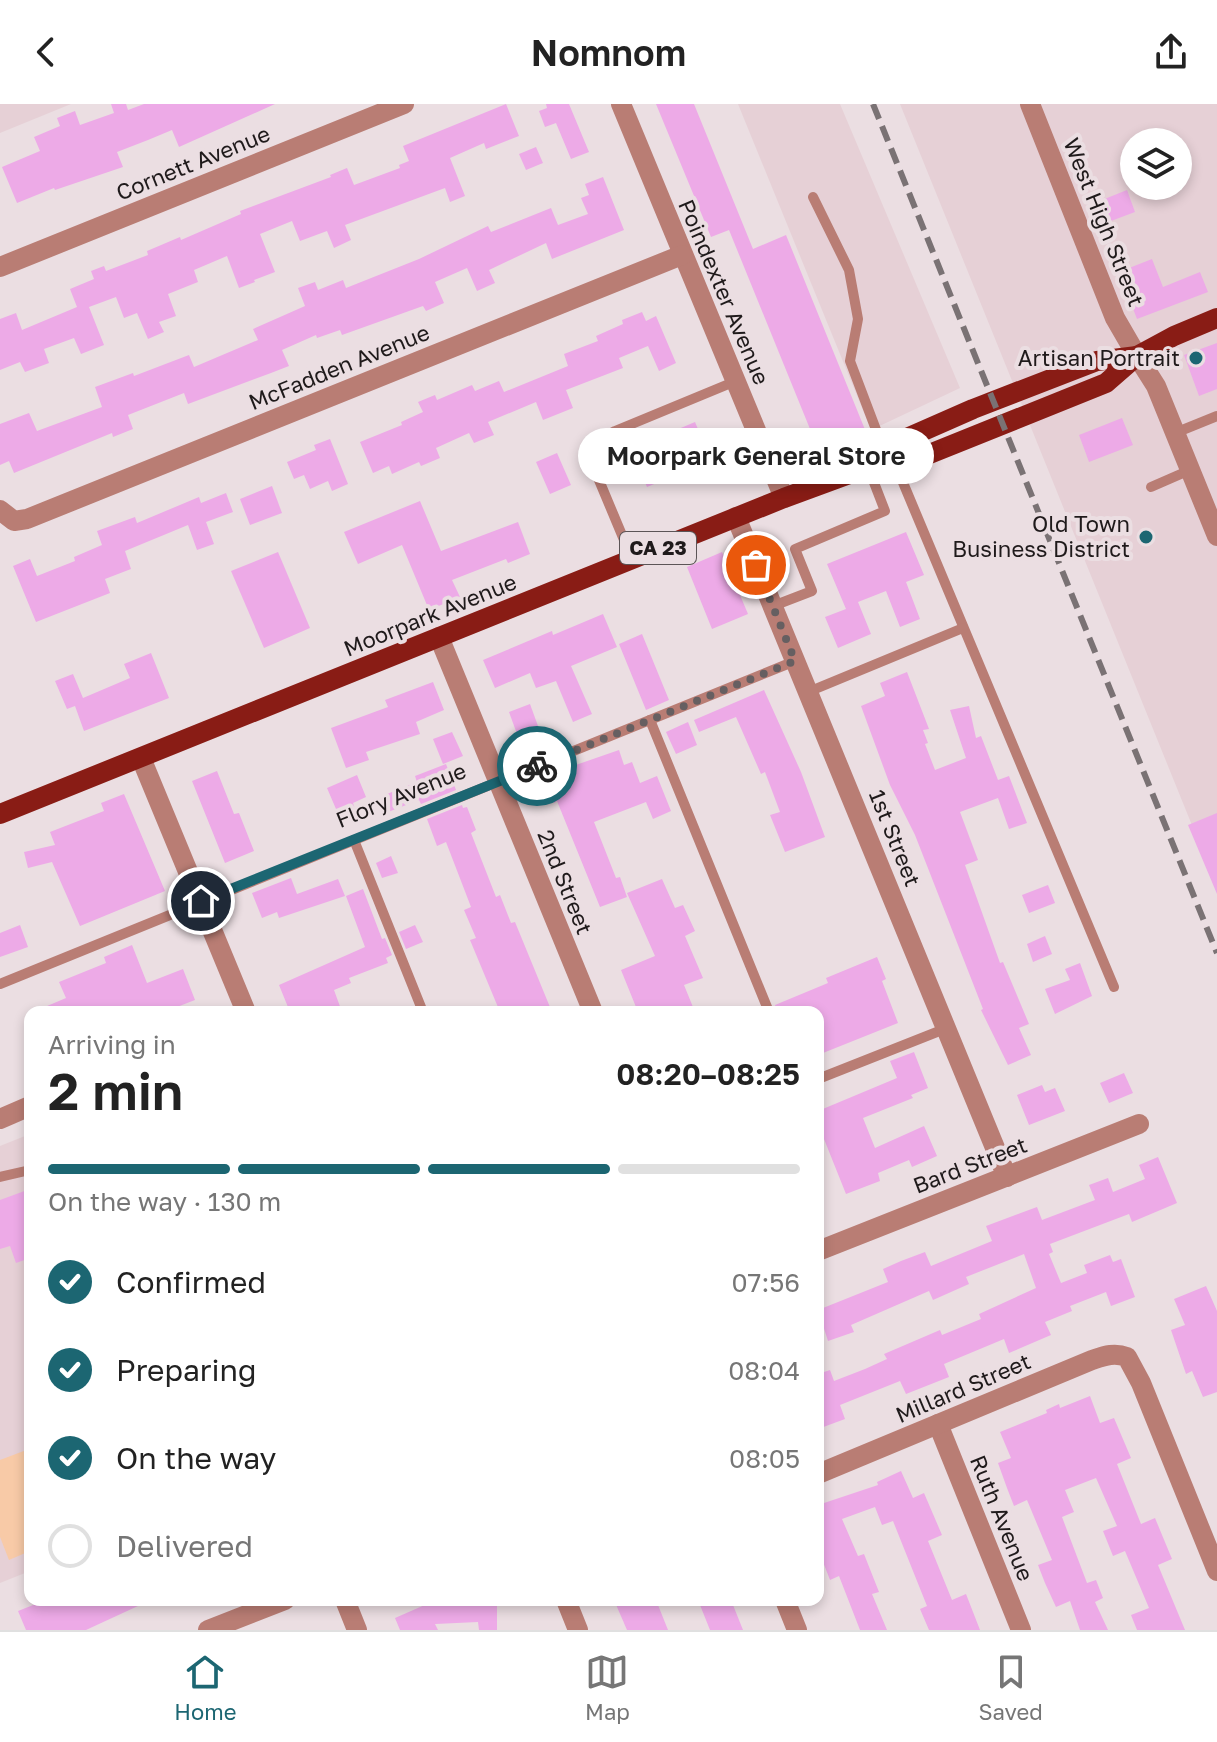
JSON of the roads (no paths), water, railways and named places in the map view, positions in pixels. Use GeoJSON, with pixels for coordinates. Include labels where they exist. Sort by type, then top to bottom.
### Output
{"type":"FeatureCollection","features":[{"type":"Feature","properties":{"kind":"main road","name":"Moorpark Avenue"},"geometry":{"type":"LineString","coordinates":[[0,814],[736,517],[882,462],[907,438],[983,405],[1097,361],[1137,356],[1217,318]]}},
{"type":"Feature","properties":{"kind":"street","name":"Cornett Avenue"},"geometry":{"type":"LineString","coordinates":[[0,267],[404,104]]}},
{"type":"Feature","properties":{"kind":"street","name":"Poindexter Avenue"},"geometry":{"type":"LineString","coordinates":[[621,104],[784,498]]}},
{"type":"Feature","properties":{"kind":"street","name":"West High Street"},"geometry":{"type":"LineString","coordinates":[[1030,104],[1115,318],[1156,386],[1190,470],[1211,502],[1217,536]]}},
{"type":"Feature","properties":{"kind":"street","name":"McFadden Avenue"},"geometry":{"type":"LineString","coordinates":[[7,516],[27,519],[682,255]]}},
{"type":"Feature","properties":{"kind":"street","name":"1st Street"},"geometry":{"type":"LineString","coordinates":[[736,517],[1007,1177]]}},
{"type":"Feature","properties":{"kind":"street","name":"2nd Street"},"geometry":{"type":"LineString","coordinates":[[439,637],[591,1006]]}},
{"type":"Feature","properties":{"kind":"street"},"geometry":{"type":"LineString","coordinates":[[141,758],[244,1006]]}},
{"type":"Feature","properties":{"kind":"street"},"geometry":{"type":"LineString","coordinates":[[0,1119],[24,1109]]}},
{"type":"Feature","properties":{"kind":"street","name":"Bard Street"},"geometry":{"type":"LineString","coordinates":[[824,1249],[1139,1124]]}},
{"type":"Feature","properties":{"kind":"street","name":"Millard Street"},"geometry":{"type":"LineString","coordinates":[[824,1472],[1108,1354],[1127,1357],[1141,1383],[1217,1571]]}},
{"type":"Feature","properties":{"kind":"street","name":"Ruth Avenue"},"geometry":{"type":"LineString","coordinates":[[938,1424],[1021,1630]]}},
{"type":"Feature","properties":{"kind":"street"},"geometry":{"type":"LineString","coordinates":[[208,1630],[270,1606]]}},
{"type":"Feature","properties":{"kind":"street"},"geometry":{"type":"LineString","coordinates":[[347,1606],[357,1630]]}},
{"type":"Feature","properties":{"kind":"street"},"geometry":{"type":"LineString","coordinates":[[568,1606],[578,1630]]}},
{"type":"Feature","properties":{"kind":"street"},"geometry":{"type":"LineString","coordinates":[[787,1606],[797,1630]]}},
{"type":"Feature","properties":{"kind":"lane"},"geometry":{"type":"LineString","coordinates":[[813,197],[849,270],[858,319],[850,361],[882,462],[963,628],[1114,987]]}},
{"type":"Feature","properties":{"kind":"lane"},"geometry":{"type":"LineString","coordinates":[[632,559],[591,461],[591,448],[597,440],[615,431],[736,381]]}},
{"type":"Feature","properties":{"kind":"lane"},"geometry":{"type":"LineString","coordinates":[[1175,433],[1217,416]]}},
{"type":"Feature","properties":{"kind":"lane"},"geometry":{"type":"LineString","coordinates":[[773,606],[812,591],[795,549],[885,511],[882,462]]}},
{"type":"Feature","properties":{"kind":"lane"},"geometry":{"type":"LineString","coordinates":[[1151,487],[1190,470]]}},
{"type":"Feature","properties":{"kind":"lane"},"geometry":{"type":"LineString","coordinates":[[808,692],[963,628]]}},
{"type":"Feature","properties":{"kind":"lane","name":"Flory Avenue"},"geometry":{"type":"LineString","coordinates":[[0,984],[795,661]]}},
{"type":"Feature","properties":{"kind":"lane"},"geometry":{"type":"LineString","coordinates":[[650,720],[767,1006]]}},
{"type":"Feature","properties":{"kind":"lane"},"geometry":{"type":"LineString","coordinates":[[354,840],[421,1006]]}},
{"type":"Feature","properties":{"kind":"lane"},"geometry":{"type":"LineString","coordinates":[[824,1077],[947,1028]]}},
{"type":"Feature","properties":{"kind":"lane"},"geometry":{"type":"LineString","coordinates":[[0,1177],[24,1171]]}},
{"type":"Feature","properties":{"kind":"railway"},"geometry":{"type":"LineString","coordinates":[[873,104],[1217,953]]}},
{"type":"Feature","properties":{"kind":"place","name":"Artisan Portrait"},"geometry":{"type":"Point","coordinates":[1196,358]}},
{"type":"Feature","properties":{"kind":"place","name":"Old Town Business District"},"geometry":{"type":"Point","coordinates":[1146,537]}},
{"type":"Feature","properties":{"kind":"place","name":"Moorpark General Store"},"geometry":{"type":"Point","coordinates":[756,565]}}]}
